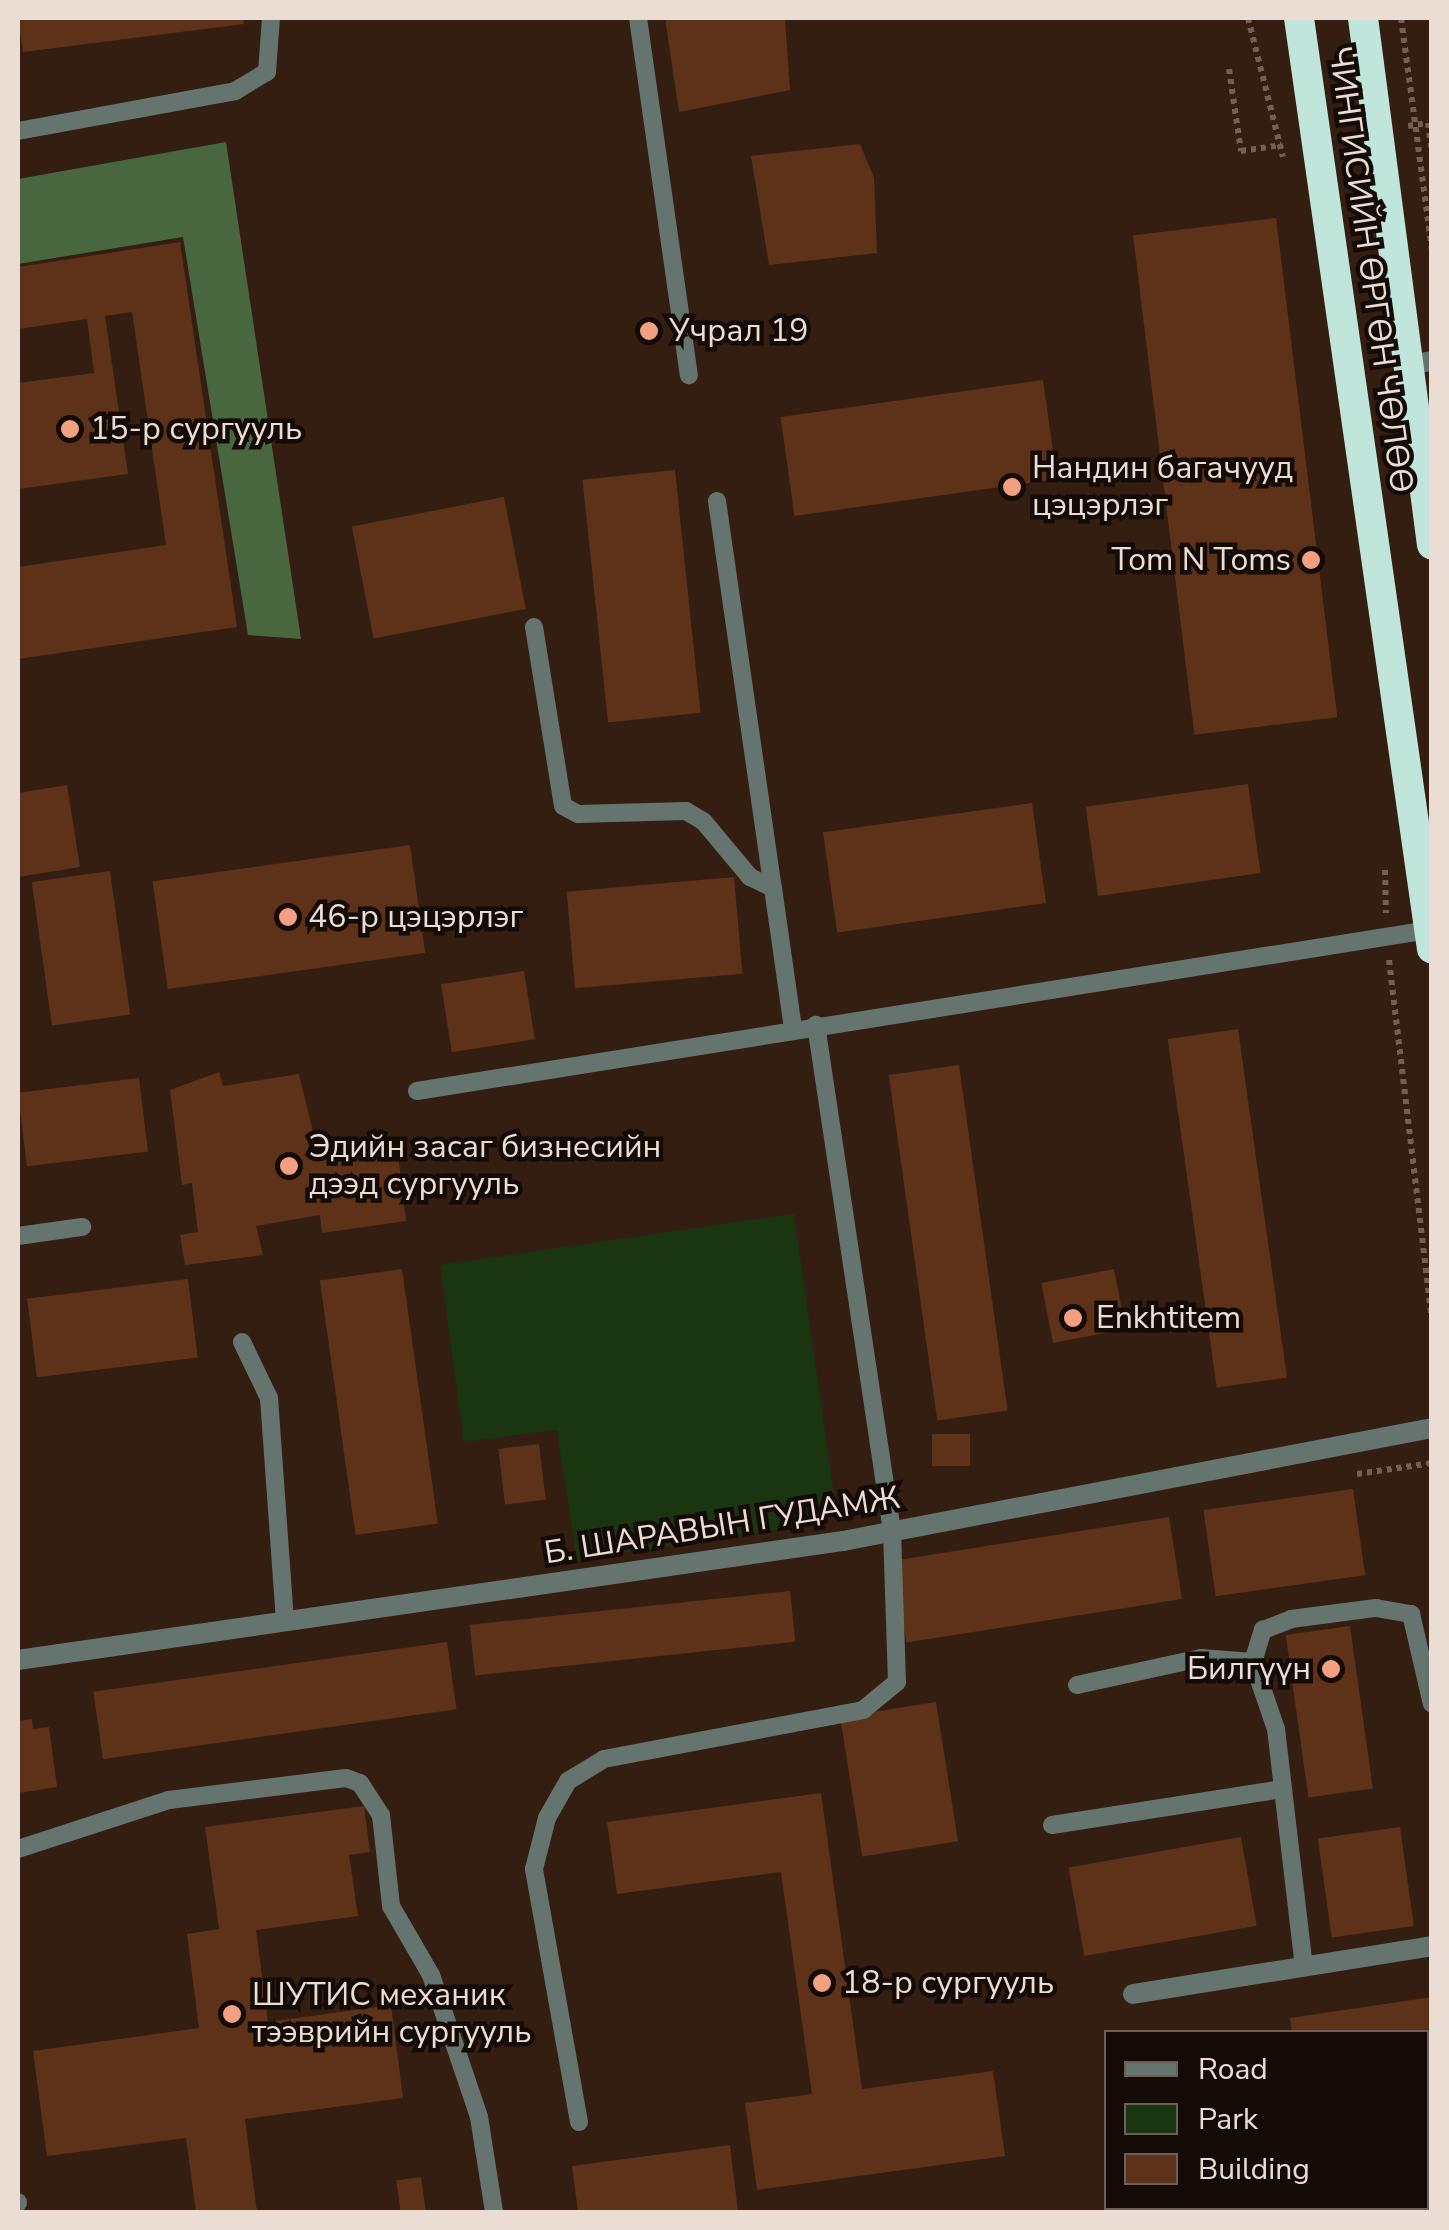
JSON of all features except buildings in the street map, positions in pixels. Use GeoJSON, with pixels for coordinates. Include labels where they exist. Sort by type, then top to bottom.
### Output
{"type":"FeatureCollection","features":[{"type":"Feature","properties":{"kind":"highway","name":"ЧИНГИСИЙН ӨРГӨН ЧӨЛӨӨ"},"geometry":{"type":"LineString","coordinates":[[1299,18],[1430,939]]}},
{"type":"Feature","properties":{"kind":"highway","name":"ЧИНГИСИЙН ӨРГӨН ЧӨЛӨӨ"},"geometry":{"type":"LineString","coordinates":[[1363,18],[1420,363],[1432,545]]}},
{"type":"Feature","properties":{"kind":"street","name":"Б. ШАРАВЫН ГУДАМЖ"},"geometry":{"type":"LineString","coordinates":[[18,1660],[892,1530],[1432,1428]]}},
{"type":"Feature","properties":{"kind":"street"},"geometry":{"type":"LineString","coordinates":[[1133,1994],[1432,1946]]}},
{"type":"Feature","properties":{"kind":"lane"},"geometry":{"type":"LineString","coordinates":[[18,131],[235,91],[267,72],[272,18]]}},
{"type":"Feature","properties":{"kind":"lane"},"geometry":{"type":"LineString","coordinates":[[638,18],[689,374]]}},
{"type":"Feature","properties":{"kind":"lane"},"geometry":{"type":"LineString","coordinates":[[717,501],[793,1029]]}},
{"type":"Feature","properties":{"kind":"lane"},"geometry":{"type":"LineString","coordinates":[[534,628],[563,806],[578,814],[686,811],[704,822],[750,877],[773,888]]}},
{"type":"Feature","properties":{"kind":"lane"},"geometry":{"type":"LineString","coordinates":[[417,1090],[1386,936],[1430,939]]}},
{"type":"Feature","properties":{"kind":"lane"},"geometry":{"type":"LineString","coordinates":[[578,2122],[534,1869],[546,1818],[568,1781],[604,1760],[801,1726],[876,1701],[897,1682],[892,1530],[816,1025]]}},
{"type":"Feature","properties":{"kind":"lane"},"geometry":{"type":"LineString","coordinates":[[18,1236],[82,1226]]}},
{"type":"Feature","properties":{"kind":"lane"},"geometry":{"type":"LineString","coordinates":[[242,1342],[268,1398],[284,1620]]}},
{"type":"Feature","properties":{"kind":"lane"},"geometry":{"type":"LineString","coordinates":[[1304,1966],[1276,1729],[1253,1662],[1264,1630],[1291,1618],[1376,1608],[1411,1614],[1432,1704]]}},
{"type":"Feature","properties":{"kind":"lane"},"geometry":{"type":"LineString","coordinates":[[1076,1685],[1201,1658],[1253,1662]]}},
{"type":"Feature","properties":{"kind":"lane"},"geometry":{"type":"LineString","coordinates":[[18,1850],[169,1800],[346,1778],[360,1783],[381,1815],[390,1906],[430,1974],[479,2118],[494,2212]]}},
{"type":"Feature","properties":{"kind":"lane"},"geometry":{"type":"LineString","coordinates":[[1052,1825],[1282,1789]]}},
{"type":"Feature","properties":{"kind":"path"},"geometry":{"type":"LineString","coordinates":[[1401,18],[1432,250]]}},
{"type":"Feature","properties":{"kind":"path"},"geometry":{"type":"LineString","coordinates":[[1229,69],[1241,151]]}},
{"type":"Feature","properties":{"kind":"path"},"geometry":{"type":"LineString","coordinates":[[1428,123],[1432,151]]}},
{"type":"Feature","properties":{"kind":"path"},"geometry":{"type":"LineString","coordinates":[[1386,936],[1432,1319]]}},
{"type":"Feature","properties":{"kind":"green space"},"geometry":{"type":"Polygon","coordinates":[[[226,142],[301,639],[248,635],[183,237],[18,264],[18,179],[226,142]]]}},
{"type":"Feature","properties":{"kind":"green space"},"geometry":{"type":"Polygon","coordinates":[[[794,1214],[835,1501],[821,1523],[577,1560],[557,1430],[464,1442],[440,1265],[794,1214]]]}},
{"type":"Feature","properties":{"kind":"place","name":"Учрал 19"},"geometry":{"type":"Point","coordinates":[649,331]}},
{"type":"Feature","properties":{"kind":"place","name":"15-р сургууль"},"geometry":{"type":"Point","coordinates":[70,429]}},
{"type":"Feature","properties":{"kind":"place","name":"Нандин багачууд цэцэрлэг"},"geometry":{"type":"Point","coordinates":[1012,487]}},
{"type":"Feature","properties":{"kind":"place","name":"Tom N Toms"},"geometry":{"type":"Point","coordinates":[1311,560]}},
{"type":"Feature","properties":{"kind":"place","name":"46-р цэцэрлэг"},"geometry":{"type":"Point","coordinates":[288,917]}},
{"type":"Feature","properties":{"kind":"place","name":"Эдийн засаг бизнесийн дээд сургууль"},"geometry":{"type":"Point","coordinates":[289,1166]}},
{"type":"Feature","properties":{"kind":"place","name":"Enkhtitem"},"geometry":{"type":"Point","coordinates":[1073,1318]}},
{"type":"Feature","properties":{"kind":"place","name":"Билгүүн"},"geometry":{"type":"Point","coordinates":[1331,1669]}},
{"type":"Feature","properties":{"kind":"place","name":"18-р сургууль"},"geometry":{"type":"Point","coordinates":[822,1983]}},
{"type":"Feature","properties":{"kind":"place","name":"ШУТИС механик тээврийн сургууль"},"geometry":{"type":"Point","coordinates":[232,2014]}}]}
